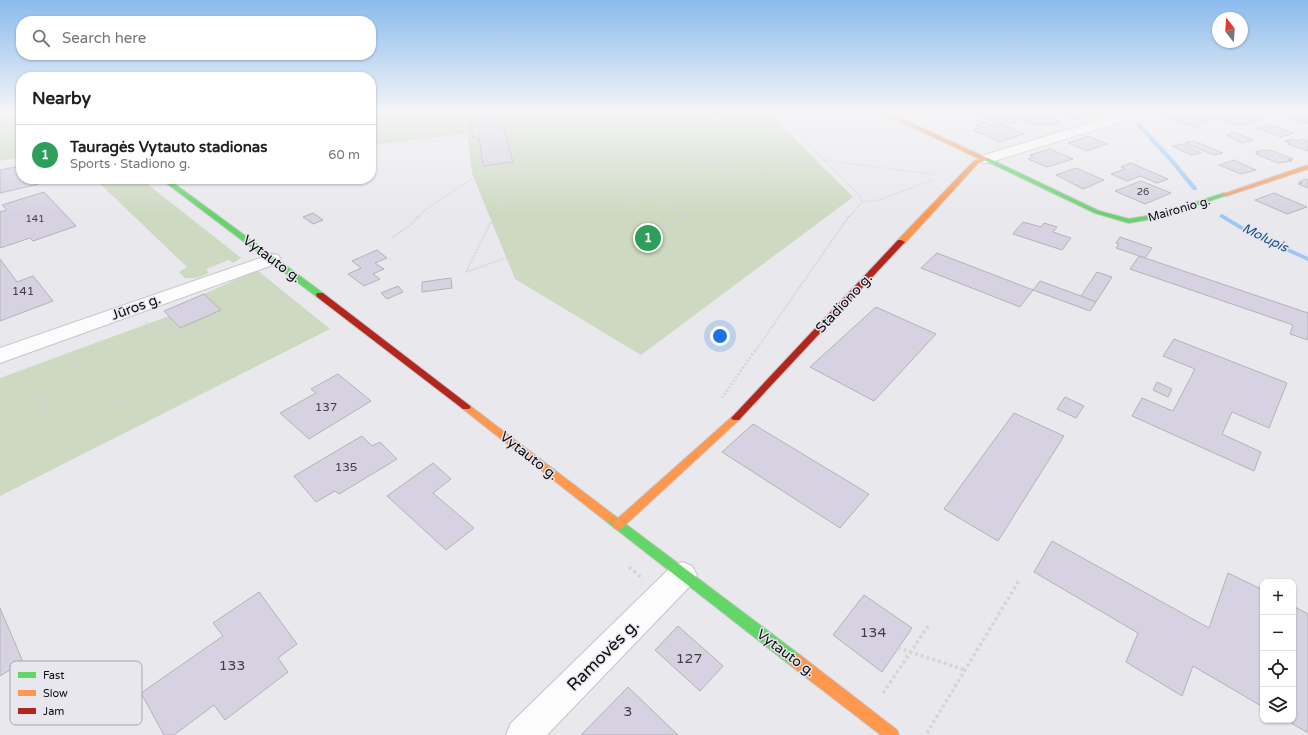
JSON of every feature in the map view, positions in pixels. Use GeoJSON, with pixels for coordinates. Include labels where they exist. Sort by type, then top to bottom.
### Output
{"type":"FeatureCollection","features":[{"type":"Feature","properties":{"kind":"street"},"geometry":{"type":"LineString","coordinates":[[958,146],[986,159],[1027,146]]}},
{"type":"Feature","properties":{"kind":"street","name":"Maironio g."},"geometry":{"type":"LineString","coordinates":[[986,159],[1097,212],[1129,221],[1160,216],[1308,167]]}},
{"type":"Feature","properties":{"kind":"street","name":"Stadiono g."},"geometry":{"type":"LineString","coordinates":[[618,525],[746,409],[962,176],[976,162],[986,159]]}},
{"type":"Feature","properties":{"kind":"street","name":"Vytauto g."},"geometry":{"type":"LineString","coordinates":[[171,184],[272,259],[892,735]]}},
{"type":"Feature","properties":{"kind":"street","name":"Jūros g."},"geometry":{"type":"LineString","coordinates":[[0,356],[272,259]]}},
{"type":"Feature","properties":{"kind":"street","name":"Ramovės g."},"geometry":{"type":"LineString","coordinates":[[523,735],[682,575]]}},
{"type":"Feature","properties":{"kind":"path"},"geometry":{"type":"LineString","coordinates":[[475,146],[479,160],[484,170]]}},
{"type":"Feature","properties":{"kind":"path"},"geometry":{"type":"LineString","coordinates":[[526,170],[519,174],[498,208],[466,272],[550,242],[650,196],[713,164],[724,146]]}},
{"type":"Feature","properties":{"kind":"path"},"geometry":{"type":"LineString","coordinates":[[753,146],[769,153],[789,154],[818,162],[824,160],[884,169],[962,176]]}},
{"type":"Feature","properties":{"kind":"path"},"geometry":{"type":"LineString","coordinates":[[810,146],[861,197],[862,202]]}},
{"type":"Feature","properties":{"kind":"path"},"geometry":{"type":"LineString","coordinates":[[393,237],[409,226],[426,209],[484,170],[512,166],[526,170],[548,180],[574,187],[613,191],[642,190],[674,184]]}},
{"type":"Feature","properties":{"kind":"path"},"geometry":{"type":"LineString","coordinates":[[719,401],[724,396],[852,212],[862,202],[879,200],[933,180],[962,176]]}},
{"type":"Feature","properties":{"kind":"path"},"geometry":{"type":"LineString","coordinates":[[642,190],[685,215],[689,219],[737,242]]}},
{"type":"Feature","properties":{"kind":"path"},"geometry":{"type":"LineString","coordinates":[[685,215],[644,238],[644,242],[700,269]]}},
{"type":"Feature","properties":{"kind":"path"},"geometry":{"type":"LineString","coordinates":[[44,411],[50,389],[59,376],[80,362],[149,328],[171,319]]}},
{"type":"Feature","properties":{"kind":"path"},"geometry":{"type":"LineString","coordinates":[[0,438],[44,411],[67,411],[136,400],[174,386],[203,372],[217,354],[218,338],[209,330],[173,332],[149,328]]}},
{"type":"Feature","properties":{"kind":"path"},"geometry":{"type":"LineString","coordinates":[[26,399],[48,395]]}},
{"type":"Feature","properties":{"kind":"path"},"geometry":{"type":"LineString","coordinates":[[926,734],[1020,579]]}},
{"type":"Feature","properties":{"kind":"path"},"geometry":{"type":"LineString","coordinates":[[879,698],[928,626]]}},
{"type":"Feature","properties":{"kind":"path"},"geometry":{"type":"LineString","coordinates":[[898,648],[965,670]]}},
{"type":"Feature","properties":{"kind":"green space"},"geometry":{"type":"Polygon","coordinates":[[[0,146],[16,146],[16,158],[0,161],[0,146]]]}},
{"type":"Feature","properties":{"kind":"green space"},"geometry":{"type":"Polygon","coordinates":[[[469,146],[802,146],[853,197],[641,355],[515,279],[472,173],[469,146]]]}},
{"type":"Feature","properties":{"kind":"green space"},"geometry":{"type":"Polygon","coordinates":[[[100,184],[147,184],[241,258],[233,263],[229,260],[206,269],[209,273],[197,278],[185,278],[179,272],[187,267],[100,184]]]}},
{"type":"Feature","properties":{"kind":"green space"},"geometry":{"type":"Polygon","coordinates":[[[257,270],[330,329],[0,496],[0,378],[169,316],[180,328],[204,294],[257,270]]]}},
{"type":"Feature","properties":{"kind":"building"},"geometry":{"type":"Polygon","coordinates":[[[480,146],[509,146],[513,162],[483,166],[480,146]]]}},
{"type":"Feature","properties":{"kind":"building"},"geometry":{"type":"Polygon","coordinates":[[[1076,146],[1100,146],[1087,151],[1076,146]]]}},
{"type":"Feature","properties":{"kind":"building"},"geometry":{"type":"Polygon","coordinates":[[[1173,146],[1188,146],[1201,153],[1191,155],[1173,146]]]}},
{"type":"Feature","properties":{"kind":"building"},"geometry":{"type":"Polygon","coordinates":[[[1193,146],[1207,146],[1223,153],[1214,155],[1193,146]]]}},
{"type":"Feature","properties":{"kind":"building"},"geometry":{"type":"Polygon","coordinates":[[[1295,146],[1308,146],[1308,151],[1295,146]]]}},
{"type":"Feature","properties":{"kind":"building"},"geometry":{"type":"Polygon","coordinates":[[[1050,149],[1073,159],[1047,167],[1028,159],[1033,157],[1030,155],[1050,149]]]}},
{"type":"Feature","properties":{"kind":"building"},"geometry":{"type":"Polygon","coordinates":[[[1270,150],[1293,159],[1288,160],[1292,161],[1278,163],[1256,154],[1259,153],[1255,152],[1270,150]]]}},
{"type":"Feature","properties":{"kind":"building"},"geometry":{"type":"Polygon","coordinates":[[[1234,160],[1256,170],[1241,174],[1219,165],[1234,160]]]}},
{"type":"Feature","properties":{"kind":"building"},"geometry":{"type":"Polygon","coordinates":[[[1131,163],[1168,179],[1157,183],[1140,176],[1127,181],[1111,174],[1125,169],[1121,167],[1131,163]]]}},
{"type":"Feature","properties":{"kind":"building"},"geometry":{"type":"Polygon","coordinates":[[[16,167],[16,184],[39,184],[0,193],[0,170],[16,167]]]}},
{"type":"Feature","properties":{"kind":"building"},"geometry":{"type":"Polygon","coordinates":[[[1076,168],[1104,180],[1083,189],[1056,175],[1076,168]]]}},
{"type":"Feature","properties":{"kind":"building"},"geometry":{"type":"Polygon","coordinates":[[[1305,179],[1308,180],[1308,188],[1298,184],[1302,183],[1299,182],[1305,179]]]}},
{"type":"Feature","properties":{"kind":"building"},"geometry":{"type":"Polygon","coordinates":[[[1141,181],[1171,193],[1145,204],[1115,191],[1141,181]]]}},
{"type":"Feature","properties":{"kind":"building"},"geometry":{"type":"Polygon","coordinates":[[[44,192],[76,226],[33,241],[30,238],[0,248],[0,212],[7,210],[2,205],[44,192]]]}},
{"type":"Feature","properties":{"kind":"building"},"geometry":{"type":"Polygon","coordinates":[[[1274,193],[1307,207],[1287,214],[1255,200],[1274,193]]]}},
{"type":"Feature","properties":{"kind":"building"},"geometry":{"type":"Polygon","coordinates":[[[313,213],[323,220],[313,224],[303,217],[313,213]]]}},
{"type":"Feature","properties":{"kind":"building"},"geometry":{"type":"Polygon","coordinates":[[[1023,222],[1041,227],[1044,223],[1057,227],[1053,232],[1071,238],[1062,250],[1013,234],[1023,222]]]}},
{"type":"Feature","properties":{"kind":"building"},"geometry":{"type":"Polygon","coordinates":[[[1120,237],[1152,248],[1145,258],[1116,248],[1119,244],[1116,243],[1120,237]]]}},
{"type":"Feature","properties":{"kind":"building"},"geometry":{"type":"Polygon","coordinates":[[[377,250],[387,258],[375,263],[384,269],[373,274],[380,279],[364,286],[348,274],[361,268],[352,261],[377,250]]]}},
{"type":"Feature","properties":{"kind":"building"},"geometry":{"type":"Polygon","coordinates":[[[937,253],[1033,290],[1020,307],[921,268],[937,253]]]}},
{"type":"Feature","properties":{"kind":"building"},"geometry":{"type":"Polygon","coordinates":[[[1139,256],[1308,313],[1308,340],[1290,334],[1293,325],[1130,269],[1139,256]]]}},
{"type":"Feature","properties":{"kind":"building"},"geometry":{"type":"Polygon","coordinates":[[[0,259],[17,282],[33,276],[53,301],[0,321],[0,259]]]}},
{"type":"Feature","properties":{"kind":"building"},"geometry":{"type":"Polygon","coordinates":[[[1097,272],[1112,277],[1096,302],[1081,296],[1097,272]]]}},
{"type":"Feature","properties":{"kind":"building"},"geometry":{"type":"Polygon","coordinates":[[[451,278],[452,288],[422,292],[422,282],[451,278]]]}},
{"type":"Feature","properties":{"kind":"building"},"geometry":{"type":"Polygon","coordinates":[[[1040,281],[1096,302],[1090,311],[1033,290],[1040,281]]]}},
{"type":"Feature","properties":{"kind":"building"},"geometry":{"type":"Polygon","coordinates":[[[398,286],[403,292],[387,299],[381,293],[398,286]]]}},
{"type":"Feature","properties":{"kind":"building"},"geometry":{"type":"Polygon","coordinates":[[[204,294],[221,310],[180,328],[164,311],[204,294]]]}},
{"type":"Feature","properties":{"kind":"building"},"geometry":{"type":"Polygon","coordinates":[[[876,307],[936,334],[874,401],[810,367],[876,307]]]}},
{"type":"Feature","properties":{"kind":"building"},"geometry":{"type":"Polygon","coordinates":[[[1174,339],[1287,383],[1269,428],[1232,412],[1222,434],[1261,452],[1254,471],[1132,416],[1142,398],[1173,411],[1195,369],[1163,356],[1174,339]]]}},
{"type":"Feature","properties":{"kind":"building"},"geometry":{"type":"Polygon","coordinates":[[[338,374],[371,401],[309,439],[280,413],[316,393],[311,389],[338,374]]]}},
{"type":"Feature","properties":{"kind":"building"},"geometry":{"type":"Polygon","coordinates":[[[1157,382],[1172,389],[1168,397],[1153,390],[1157,382]]]}},
{"type":"Feature","properties":{"kind":"building"},"geometry":{"type":"Polygon","coordinates":[[[1065,397],[1084,406],[1076,418],[1057,409],[1065,397]]]}},
{"type":"Feature","properties":{"kind":"building"},"geometry":{"type":"Polygon","coordinates":[[[1014,413],[1064,436],[998,541],[944,509],[1014,413]]]}},
{"type":"Feature","properties":{"kind":"building"},"geometry":{"type":"Polygon","coordinates":[[[753,424],[869,494],[840,528],[722,452],[753,424]]]}},
{"type":"Feature","properties":{"kind":"building"},"geometry":{"type":"Polygon","coordinates":[[[362,436],[372,446],[380,442],[397,459],[339,494],[335,491],[316,502],[294,476],[362,436]]]}},
{"type":"Feature","properties":{"kind":"building"},"geometry":{"type":"Polygon","coordinates":[[[433,463],[451,479],[433,493],[474,528],[446,550],[387,496],[433,463]]]}},
{"type":"Feature","properties":{"kind":"building"},"geometry":{"type":"Polygon","coordinates":[[[1052,541],[1209,628],[1228,573],[1260,589],[1260,705],[1193,666],[1182,696],[1126,662],[1138,633],[1034,572],[1052,541]]]}},
{"type":"Feature","properties":{"kind":"building"},"geometry":{"type":"Polygon","coordinates":[[[259,592],[297,644],[278,658],[288,672],[225,720],[214,705],[174,735],[164,735],[142,692],[223,636],[213,623],[259,592]]]}},
{"type":"Feature","properties":{"kind":"building"},"geometry":{"type":"Polygon","coordinates":[[[864,595],[912,628],[882,672],[833,635],[864,595]]]}},
{"type":"Feature","properties":{"kind":"building"},"geometry":{"type":"Polygon","coordinates":[[[0,608],[23,661],[10,661],[10,670],[0,676],[0,608]]]}},
{"type":"Feature","properties":{"kind":"building"},"geometry":{"type":"Polygon","coordinates":[[[1296,608],[1308,614],[1308,733],[1291,723],[1296,723],[1296,608]]]}},
{"type":"Feature","properties":{"kind":"building"},"geometry":{"type":"Polygon","coordinates":[[[678,626],[723,666],[700,691],[655,650],[678,626]]]}},
{"type":"Feature","properties":{"kind":"building"},"geometry":{"type":"Polygon","coordinates":[[[628,687],[678,735],[581,735],[628,687]]]}},
{"type":"Feature","properties":{"kind":"waterway","name":"Molupis"},"geometry":{"type":"LineString","coordinates":[[1158,146],[1195,189]]}},
{"type":"Feature","properties":{"kind":"waterway","name":"Molupis"},"geometry":{"type":"LineString","coordinates":[[1222,216],[1250,233],[1308,259]]}},
{"type":"Feature","properties":{"kind":"traffic: fast"},"geometry":{"type":"LineString","coordinates":[[986,159],[1097,212],[1129,221],[1160,216],[1224,195]]}},
{"type":"Feature","properties":{"kind":"traffic: fast"},"geometry":{"type":"LineString","coordinates":[[171,184],[320,295]]}},
{"type":"Feature","properties":{"kind":"traffic: fast"},"geometry":{"type":"LineString","coordinates":[[611,519],[795,660]]}},
{"type":"Feature","properties":{"kind":"traffic: slow"},"geometry":{"type":"LineString","coordinates":[[901,242],[976,162],[986,159],[958,146]]}},
{"type":"Feature","properties":{"kind":"traffic: slow"},"geometry":{"type":"LineString","coordinates":[[1224,195],[1308,167]]}},
{"type":"Feature","properties":{"kind":"traffic: slow"},"geometry":{"type":"LineString","coordinates":[[466,407],[611,519]]}},
{"type":"Feature","properties":{"kind":"traffic: slow"},"geometry":{"type":"LineString","coordinates":[[618,525],[736,418]]}},
{"type":"Feature","properties":{"kind":"traffic: slow"},"geometry":{"type":"LineString","coordinates":[[795,660],[892,735]]}},
{"type":"Feature","properties":{"kind":"traffic: jam"},"geometry":{"type":"LineString","coordinates":[[736,418],[901,242]]}},
{"type":"Feature","properties":{"kind":"traffic: jam"},"geometry":{"type":"LineString","coordinates":[[320,295],[466,407]]}},
{"type":"Feature","properties":{"kind":"place","name":"Tauragės Vytauto stadionas"},"geometry":{"type":"Point","coordinates":[648,238]}}]}
